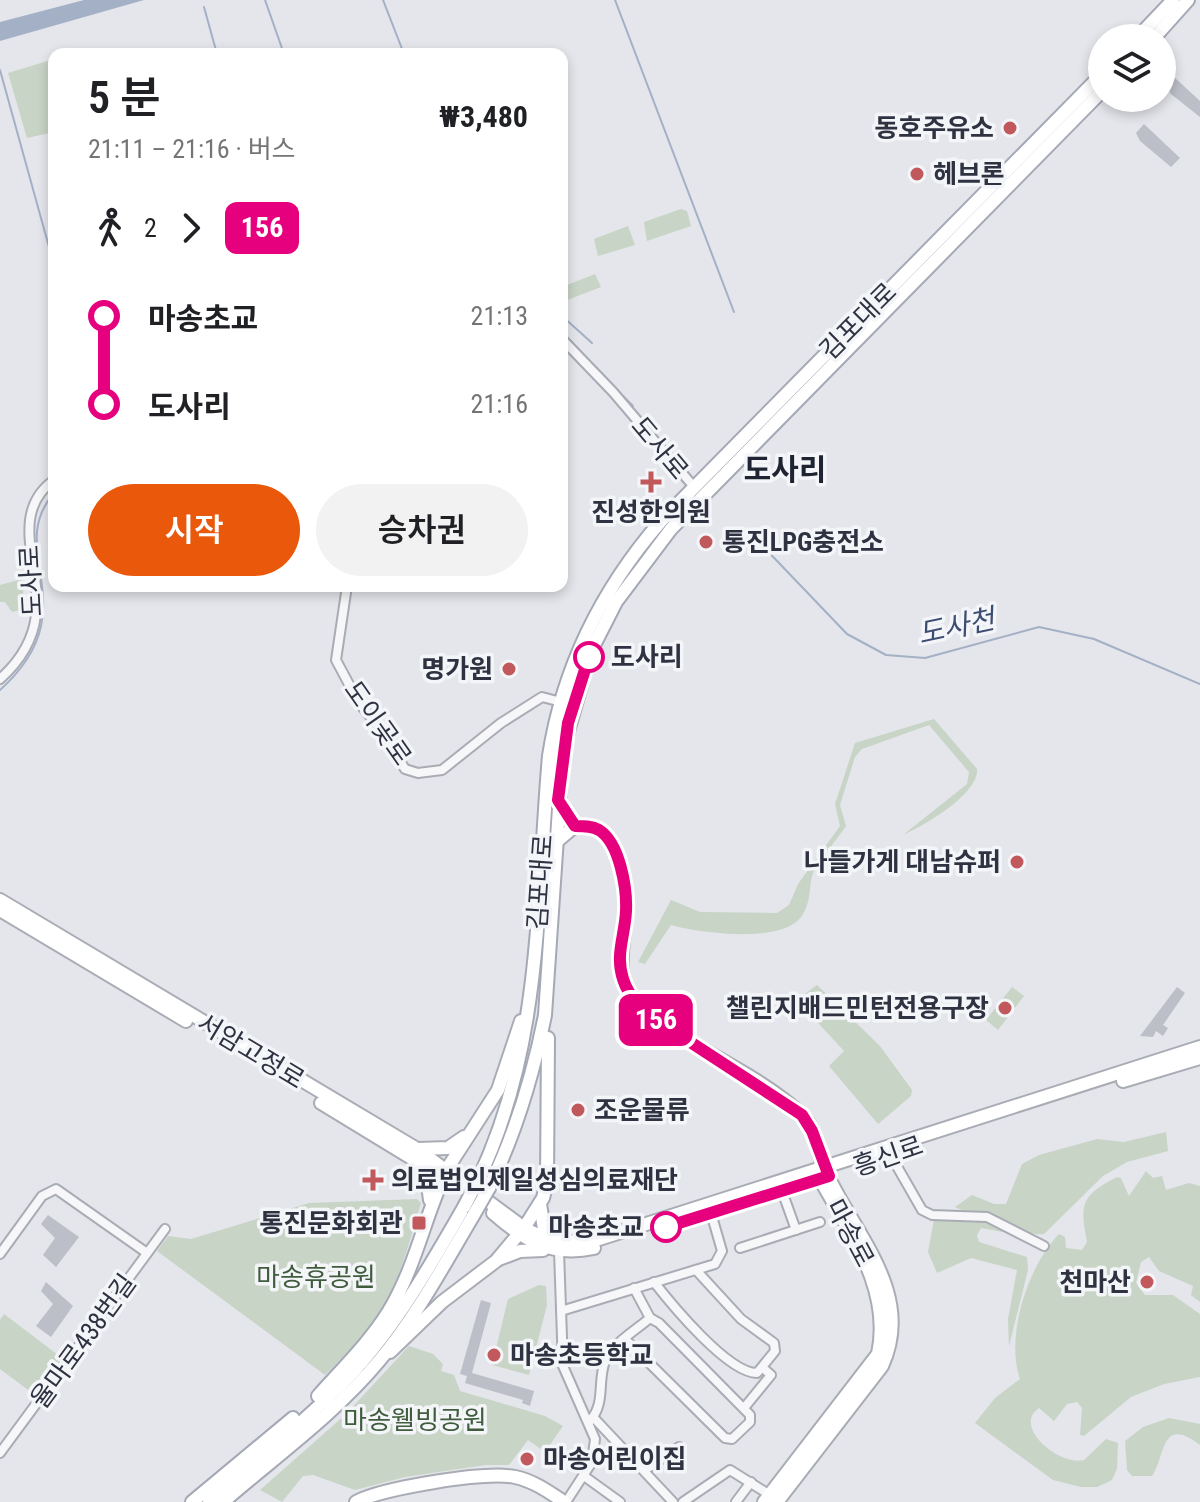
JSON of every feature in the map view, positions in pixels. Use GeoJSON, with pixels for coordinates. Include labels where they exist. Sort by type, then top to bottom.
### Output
{"type":"FeatureCollection","features":[{"type":"Feature","properties":{"kind":"main road"},"geometry":{"type":"LineString","coordinates":[[1150,24],[1173,0]]}},
{"type":"Feature","properties":{"kind":"main road"},"geometry":{"type":"LineString","coordinates":[[1167,24],[1188,0]]}},
{"type":"Feature","properties":{"kind":"main road","name":"김포대로"},"geometry":{"type":"LineString","coordinates":[[541,967],[549,756],[581,643],[607,593],[648,535],[1088,88]]}},
{"type":"Feature","properties":{"kind":"main road","name":"김포대로"},"geometry":{"type":"LineString","coordinates":[[223,1502],[342,1391],[415,1289],[484,1184],[515,1085],[541,967],[566,703],[603,625],[660,542],[1088,105]]}},
{"type":"Feature","properties":{"kind":"main road"},"geometry":{"type":"LineString","coordinates":[[555,843],[575,826],[558,800]]}},
{"type":"Feature","properties":{"kind":"main road","name":"마송로"},"geometry":{"type":"LineString","coordinates":[[575,826],[603,833],[616,856],[626,903],[620,965],[633,999],[666,1027],[802,1115],[812,1131],[825,1175],[872,1274],[883,1329],[878,1354],[770,1500]]}},
{"type":"Feature","properties":{"kind":"main road","name":"서암고정로"},"geometry":{"type":"LineString","coordinates":[[0,900],[446,1173],[495,1210]]}},
{"type":"Feature","properties":{"kind":"main road","name":"서암고정로"},"geometry":{"type":"LineString","coordinates":[[0,910],[414,1153]]}},
{"type":"Feature","properties":{"kind":"main road"},"geometry":{"type":"LineString","coordinates":[[192,1502],[310,1405],[389,1312],[413,1259],[430,1203],[498,1090],[541,967]]}},
{"type":"Feature","properties":{"kind":"main road"},"geometry":{"type":"LineString","coordinates":[[379,1362],[442,1302],[496,1261],[540,1204],[549,1168],[545,1089],[551,1008],[541,967]]}},
{"type":"Feature","properties":{"kind":"main road","name":"흥신로"},"geometry":{"type":"LineString","coordinates":[[495,1210],[521,1232],[558,1248],[601,1247],[782,1191],[889,1151],[1200,1047]]}},
{"type":"Feature","properties":{"kind":"main road","name":"흥신로"},"geometry":{"type":"LineString","coordinates":[[889,1151],[1200,1058]]}},
{"type":"Feature","properties":{"kind":"main road"},"geometry":{"type":"LineString","coordinates":[[430,1203],[427,1178],[414,1153],[448,1148],[473,1130]]}},
{"type":"Feature","properties":{"kind":"main road","name":"흥신로"},"geometry":{"type":"LineString","coordinates":[[521,1232],[542,1238],[558,1248],[593,1241],[825,1175]]}},
{"type":"Feature","properties":{"kind":"main road"},"geometry":{"type":"LineString","coordinates":[[540,1204],[544,1229],[558,1248]]}},
{"type":"Feature","properties":{"kind":"main road","name":"김포대로"},"geometry":{"type":"LineString","coordinates":[[209,1502],[379,1362],[433,1284],[468,1211]]}},
{"type":"Feature","properties":{"kind":"main road"},"geometry":{"type":"LineString","coordinates":[[496,1261],[520,1251],[558,1248]]}},
{"type":"Feature","properties":{"kind":"main road"},"geometry":{"type":"LineString","coordinates":[[310,1405],[342,1391]]}},
{"type":"Feature","properties":{"kind":"main road"},"geometry":{"type":"LineString","coordinates":[[235,1502],[321,1426],[342,1391]]}},
{"type":"Feature","properties":{"kind":"main road"},"geometry":{"type":"LineString","coordinates":[[356,1502],[395,1490],[499,1476],[530,1482],[565,1502]]}},
{"type":"Feature","properties":{"kind":"street","name":"도사로"},"geometry":{"type":"LineString","coordinates":[[568,345],[613,392],[694,487]]}},
{"type":"Feature","properties":{"kind":"street","name":"도사로"},"geometry":{"type":"LineString","coordinates":[[0,679],[18,661],[32,632],[37,607],[29,523],[39,493],[48,485]]}},
{"type":"Feature","properties":{"kind":"street","name":"도이곶로"},"geometry":{"type":"LineString","coordinates":[[346,592],[336,660],[359,703],[378,726],[405,769],[418,773],[442,770],[501,723],[542,697],[566,703]]}},
{"type":"Feature","properties":{"kind":"street"},"geometry":{"type":"LineString","coordinates":[[889,1151],[922,1210],[932,1215],[987,1217],[1044,1246]]}},
{"type":"Feature","properties":{"kind":"street"},"geometry":{"type":"LineString","coordinates":[[0,1254],[42,1196],[56,1189],[147,1253]]}},
{"type":"Feature","properties":{"kind":"street"},"geometry":{"type":"LineString","coordinates":[[782,1191],[796,1230]]}},
{"type":"Feature","properties":{"kind":"street"},"geometry":{"type":"LineString","coordinates":[[561,1311],[715,1264],[722,1256],[711,1213]]}},
{"type":"Feature","properties":{"kind":"street"},"geometry":{"type":"LineString","coordinates":[[740,1248],[820,1222]]}},
{"type":"Feature","properties":{"kind":"street","name":"율마로438번길"},"geometry":{"type":"LineString","coordinates":[[0,1453],[165,1229]]}},
{"type":"Feature","properties":{"kind":"street"},"geometry":{"type":"LineString","coordinates":[[558,1248],[563,1366],[591,1419],[645,1470],[673,1502]]}},
{"type":"Feature","properties":{"kind":"street"},"geometry":{"type":"LineString","coordinates":[[654,1282],[718,1351],[752,1374],[763,1368],[775,1351],[774,1343],[741,1319],[696,1270]]}},
{"type":"Feature","properties":{"kind":"street"},"geometry":{"type":"LineString","coordinates":[[625,1339],[725,1438],[732,1439],[750,1422],[750,1415],[744,1408],[659,1323],[650,1318],[634,1288]]}},
{"type":"Feature","properties":{"kind":"street"},"geometry":{"type":"LineString","coordinates":[[565,1502],[584,1476],[595,1446],[591,1419],[602,1397],[607,1357],[650,1318]]}},
{"type":"Feature","properties":{"kind":"street"},"geometry":{"type":"LineString","coordinates":[[744,1408],[771,1375],[763,1368]]}},
{"type":"Feature","properties":{"kind":"street"},"geometry":{"type":"LineString","coordinates":[[645,1470],[679,1447]]}},
{"type":"Feature","properties":{"kind":"street"},"geometry":{"type":"LineString","coordinates":[[683,1502],[730,1470],[751,1482],[770,1500]]}},
{"type":"Feature","properties":{"kind":"street"},"geometry":{"type":"LineString","coordinates":[[584,1476],[620,1502]]}},
{"type":"Feature","properties":{"kind":"street"},"geometry":{"type":"LineString","coordinates":[[736,1502],[751,1482]]}},
{"type":"Feature","properties":{"kind":"green space"},"geometry":{"type":"Polygon","coordinates":[[[48,61],[48,133],[27,138],[8,73],[48,61]]]}},
{"type":"Feature","properties":{"kind":"green space"},"geometry":{"type":"Polygon","coordinates":[[[681,209],[687,211],[691,226],[647,241],[644,222],[681,209]]]}},
{"type":"Feature","properties":{"kind":"green space"},"geometry":{"type":"Polygon","coordinates":[[[628,226],[635,245],[598,256],[594,239],[628,226]]]}},
{"type":"Feature","properties":{"kind":"green space"},"geometry":{"type":"Polygon","coordinates":[[[595,274],[601,287],[568,300],[568,285],[595,274]]]}},
{"type":"Feature","properties":{"kind":"green space"},"geometry":{"type":"Polygon","coordinates":[[[22,579],[25,609],[12,612],[5,602],[0,602],[0,585],[22,579]]]}},
{"type":"Feature","properties":{"kind":"green space"},"geometry":{"type":"Polygon","coordinates":[[[934,719],[977,769],[969,789],[949,808],[903,835],[967,784],[969,772],[929,725],[862,749],[855,757],[840,805],[846,826],[814,871],[807,905],[801,917],[777,931],[759,934],[719,933],[671,925],[645,964],[638,962],[671,900],[700,912],[777,913],[789,905],[798,884],[840,826],[835,804],[855,743],[934,719]]]}},
{"type":"Feature","properties":{"kind":"green space"},"geometry":{"type":"Polygon","coordinates":[[[817,985],[880,1046],[912,1090],[911,1096],[878,1124],[829,1066],[844,1051],[797,1000],[817,985]]]}},
{"type":"Feature","properties":{"kind":"green space","name":"챌린지배드민턴전용구장"},"geometry":{"type":"Polygon","coordinates":[[[1012,987],[1024,996],[998,1030],[986,1020],[1012,987]]]}},
{"type":"Feature","properties":{"kind":"green space"},"geometry":{"type":"Polygon","coordinates":[[[1166,1132],[1168,1151],[1127,1162],[1103,1176],[1044,1234],[1024,1231],[991,1214],[955,1207],[972,1195],[994,1204],[1006,1204],[1022,1164],[1039,1155],[1097,1139],[1124,1142],[1166,1132]]]}},
{"type":"Feature","properties":{"kind":"green space"},"geometry":{"type":"Polygon","coordinates":[[[1146,1171],[1153,1178],[1162,1176],[1166,1190],[1189,1183],[1200,1186],[1200,1302],[1191,1295],[1193,1286],[1159,1271],[1149,1257],[1141,1262],[1136,1283],[1145,1295],[1173,1295],[1200,1314],[1200,1377],[1164,1384],[1131,1397],[1084,1436],[1080,1435],[1082,1408],[1077,1402],[1067,1404],[1054,1421],[1039,1408],[1032,1416],[1035,1435],[1042,1444],[1063,1458],[1084,1460],[1106,1439],[1118,1443],[1117,1469],[1112,1480],[1097,1487],[1081,1487],[1053,1480],[975,1423],[995,1398],[1020,1379],[1015,1343],[1022,1302],[1048,1248],[1059,1234],[1065,1237],[1066,1248],[1082,1250],[1087,1242],[1084,1210],[1089,1196],[1117,1177],[1121,1178],[1129,1196],[1146,1171]]]}},
{"type":"Feature","properties":{"kind":"green space","name":"마송휴공원"},"geometry":{"type":"Polygon","coordinates":[[[417,1199],[421,1203],[413,1232],[388,1297],[364,1334],[325,1375],[157,1251],[168,1236],[191,1239],[309,1203],[417,1199]]]}},
{"type":"Feature","properties":{"kind":"green space"},"geometry":{"type":"Polygon","coordinates":[[[934,1219],[986,1220],[1009,1233],[981,1228],[977,1235],[979,1242],[1027,1257],[1028,1270],[1009,1346],[1008,1319],[1017,1270],[971,1258],[937,1273],[928,1252],[934,1219]]]}},
{"type":"Feature","properties":{"kind":"green space"},"geometry":{"type":"Polygon","coordinates":[[[539,1285],[546,1286],[547,1305],[529,1375],[492,1365],[508,1299],[539,1285]]]}},
{"type":"Feature","properties":{"kind":"green space"},"geometry":{"type":"Polygon","coordinates":[[[4,1314],[62,1358],[35,1395],[0,1369],[0,1320],[4,1314]]]}},
{"type":"Feature","properties":{"kind":"green space","name":"마송웰빙공원"},"geometry":{"type":"Polygon","coordinates":[[[409,1346],[433,1354],[443,1364],[441,1371],[454,1375],[460,1391],[545,1416],[563,1426],[545,1452],[528,1440],[509,1465],[486,1465],[405,1477],[355,1490],[313,1475],[303,1476],[282,1502],[260,1490],[345,1415],[409,1346]]]}},
{"type":"Feature","properties":{"kind":"green space"},"geometry":{"type":"Polygon","coordinates":[[[1169,1418],[1200,1424],[1200,1445],[1178,1434],[1171,1436],[1152,1476],[1132,1476],[1127,1470],[1125,1441],[1143,1427],[1169,1418]]]}},
{"type":"Feature","properties":{"kind":"water"},"geometry":{"type":"Polygon","coordinates":[[[84,0],[144,0],[0,41],[0,22],[84,0]]]}},
{"type":"Feature","properties":{"kind":"building"},"geometry":{"type":"Polygon","coordinates":[[[1176,79],[1200,101],[1200,117],[1176,98],[1176,79]]]}},
{"type":"Feature","properties":{"kind":"building"},"geometry":{"type":"Polygon","coordinates":[[[1144,124],[1180,158],[1171,167],[1140,141],[1136,133],[1144,124]]]}},
{"type":"Feature","properties":{"kind":"building"},"geometry":{"type":"Polygon","coordinates":[[[1177,987],[1185,993],[1163,1025],[1168,1028],[1163,1036],[1156,1031],[1153,1037],[1140,1036],[1177,987]]]}},
{"type":"Feature","properties":{"kind":"building"},"geometry":{"type":"Polygon","coordinates":[[[48,1215],[79,1237],[56,1267],[43,1255],[55,1238],[41,1224],[48,1215]]]}},
{"type":"Feature","properties":{"kind":"building"},"geometry":{"type":"Polygon","coordinates":[[[46,1282],[73,1306],[51,1337],[36,1326],[53,1304],[41,1291],[46,1282]]]}},
{"type":"Feature","properties":{"kind":"building","name":"마송초등학교"},"geometry":{"type":"Polygon","coordinates":[[[481,1300],[491,1303],[472,1373],[534,1391],[530,1406],[522,1403],[523,1400],[465,1383],[467,1376],[460,1374],[481,1300]]]}},
{"type":"Feature","properties":{"kind":"waterway"},"geometry":{"type":"LineString","coordinates":[[265,0],[282,48]]}},
{"type":"Feature","properties":{"kind":"waterway"},"geometry":{"type":"LineString","coordinates":[[383,0],[402,48]]}},
{"type":"Feature","properties":{"kind":"waterway"},"geometry":{"type":"LineString","coordinates":[[615,0],[734,312]]}},
{"type":"Feature","properties":{"kind":"waterway"},"geometry":{"type":"LineString","coordinates":[[204,7],[215,48]]}},
{"type":"Feature","properties":{"kind":"waterway"},"geometry":{"type":"LineString","coordinates":[[0,70],[48,243]]}},
{"type":"Feature","properties":{"kind":"waterway"},"geometry":{"type":"LineString","coordinates":[[568,321],[592,343]]}},
{"type":"Feature","properties":{"kind":"waterway"},"geometry":{"type":"LineString","coordinates":[[568,338],[613,385]]}},
{"type":"Feature","properties":{"kind":"waterway"},"geometry":{"type":"LineString","coordinates":[[619,392],[633,406]]}},
{"type":"Feature","properties":{"kind":"waterway"},"geometry":{"type":"LineString","coordinates":[[0,690],[26,661],[39,633],[43,607],[37,537],[41,515],[48,503]]}},
{"type":"Feature","properties":{"kind":"waterway","name":"도사천"},"geometry":{"type":"LineString","coordinates":[[755,538],[847,634],[886,655],[925,658],[1039,627],[1094,639],[1200,684]]}},
{"type":"Feature","properties":{"kind":"bus line","name":"156"},"geometry":{"type":"LineString","coordinates":[[589,657],[568,723],[558,800],[575,826],[594,828],[606,836],[616,856],[626,903],[619,955],[626,988],[637,1004],[658,1021],[802,1115],[812,1131],[829,1176],[666,1227]]}},
{"type":"Feature","properties":{"kind":"place","name":"동호주유소"},"geometry":{"type":"Point","coordinates":[1010,128]}},
{"type":"Feature","properties":{"kind":"place","name":"헤브론"},"geometry":{"type":"Point","coordinates":[917,174]}},
{"type":"Feature","properties":{"kind":"place","name":"진성한의원"},"geometry":{"type":"Point","coordinates":[651,482]}},
{"type":"Feature","properties":{"kind":"place","name":"통진LPG충전소"},"geometry":{"type":"Point","coordinates":[706,542]}},
{"type":"Feature","properties":{"kind":"place","name":"도사리"},"geometry":{"type":"Point","coordinates":[589,657]}},
{"type":"Feature","properties":{"kind":"place","name":"명가원"},"geometry":{"type":"Point","coordinates":[509,669]}},
{"type":"Feature","properties":{"kind":"place","name":"나들가게 대남슈퍼"},"geometry":{"type":"Point","coordinates":[1017,862]}},
{"type":"Feature","properties":{"kind":"place","name":"챌린지배드민턴전용구장"},"geometry":{"type":"Point","coordinates":[1005,1008]}},
{"type":"Feature","properties":{"kind":"place","name":"조운물류"},"geometry":{"type":"Point","coordinates":[578,1110]}},
{"type":"Feature","properties":{"kind":"place","name":"의료법인제일성심의료재단"},"geometry":{"type":"Point","coordinates":[373,1180]}},
{"type":"Feature","properties":{"kind":"place","name":"통진문화회관"},"geometry":{"type":"Point","coordinates":[419,1223]}},
{"type":"Feature","properties":{"kind":"place","name":"마송초교"},"geometry":{"type":"Point","coordinates":[666,1227]}},
{"type":"Feature","properties":{"kind":"place","name":"천마산"},"geometry":{"type":"Point","coordinates":[1147,1282]}},
{"type":"Feature","properties":{"kind":"place","name":"마송초등학교"},"geometry":{"type":"Point","coordinates":[494,1355]}},
{"type":"Feature","properties":{"kind":"place","name":"마송어린이집"},"geometry":{"type":"Point","coordinates":[527,1459]}},
{"type":"Feature","properties":{"kind":"district","name":"도사리"},"geometry":{"type":"Point","coordinates":[785,470]}}]}
